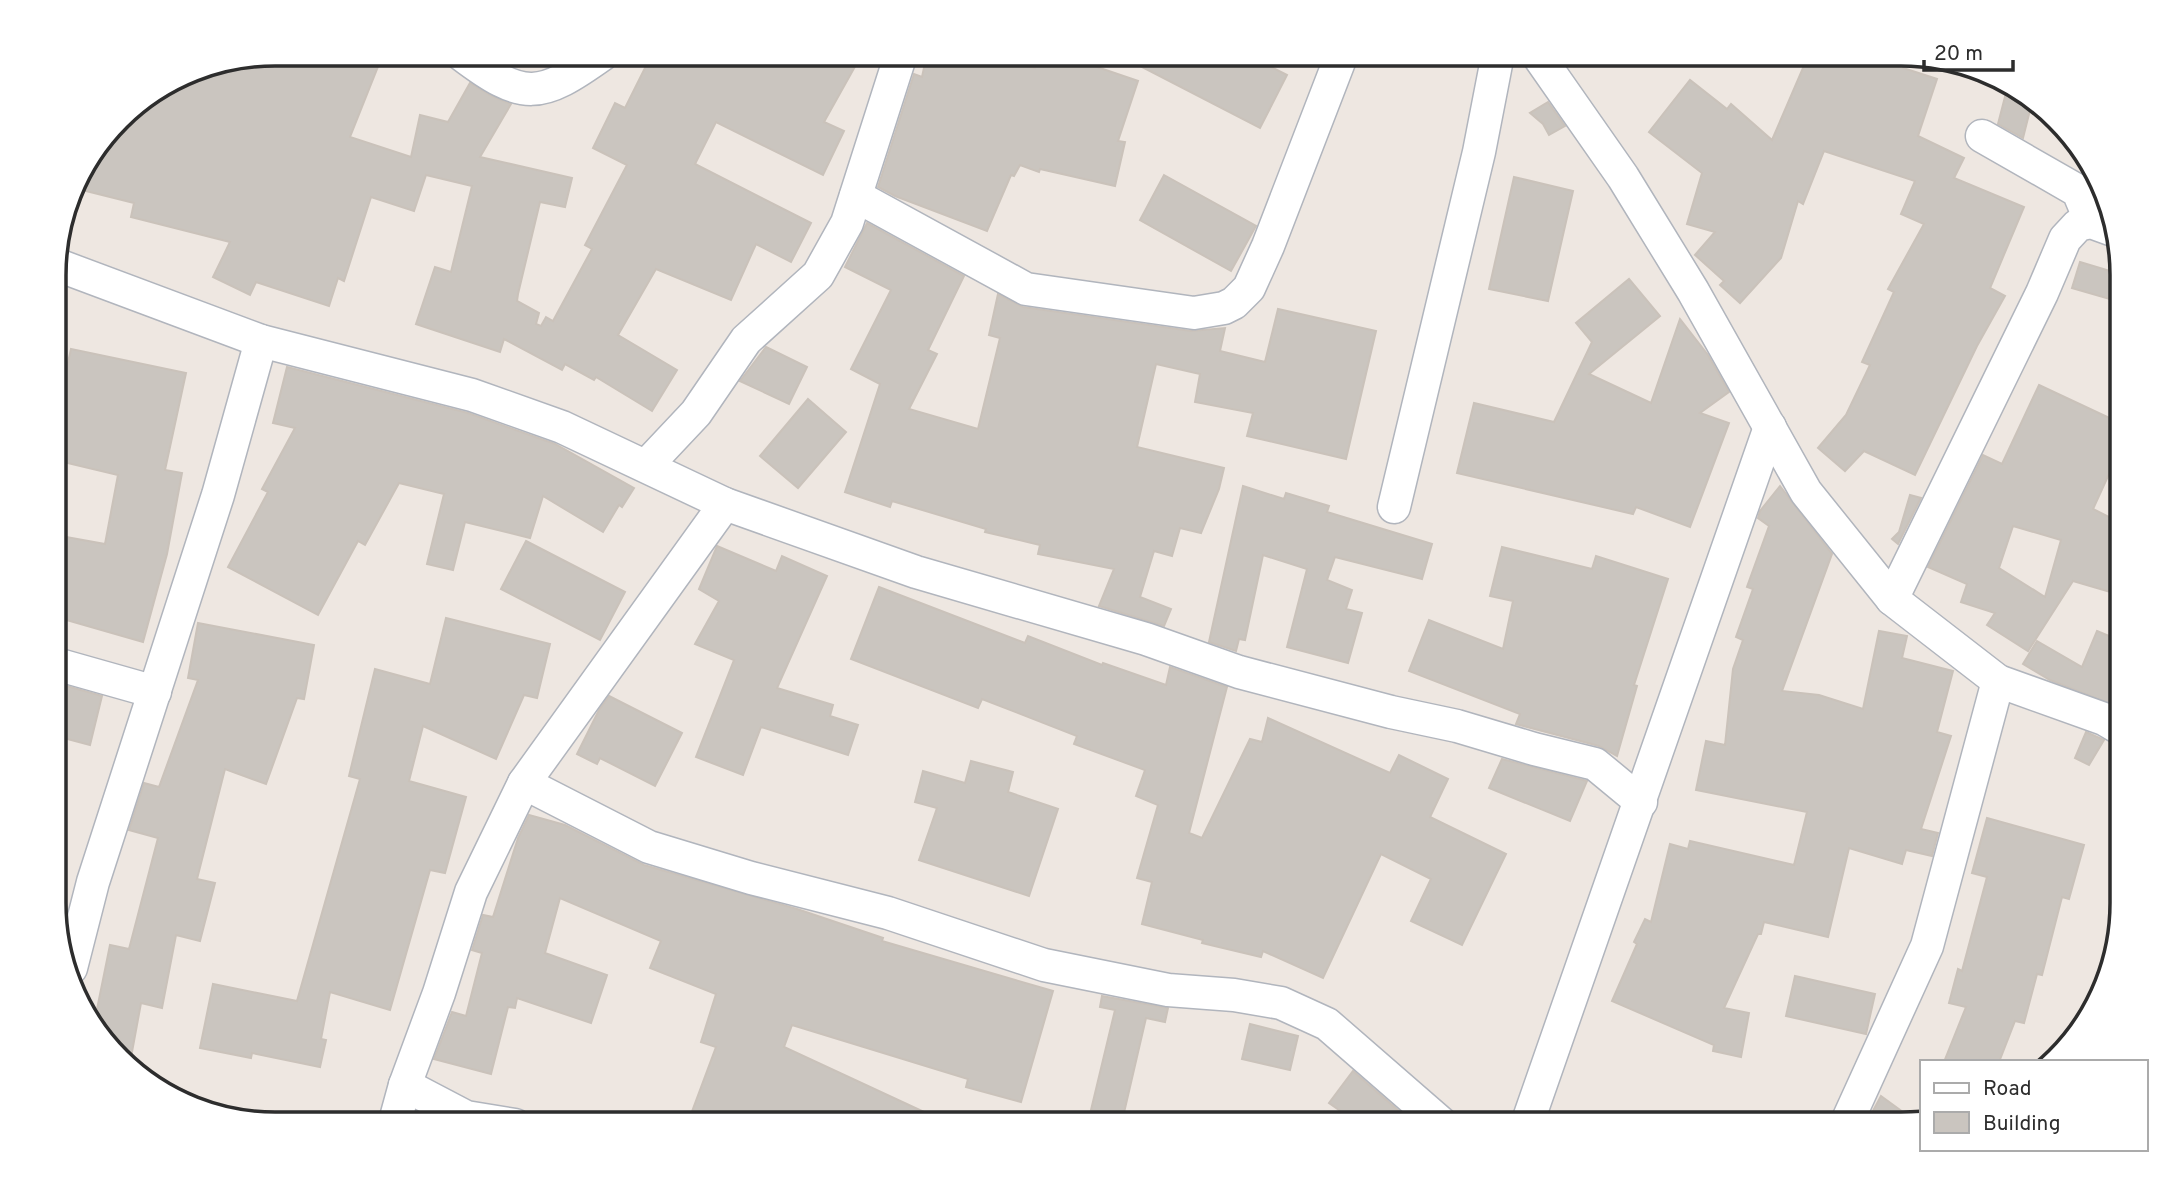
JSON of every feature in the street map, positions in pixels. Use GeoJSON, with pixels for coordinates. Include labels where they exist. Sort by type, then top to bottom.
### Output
{"type":"FeatureCollection","features":[{"type":"Feature","properties":{"kind":"street"},"geometry":{"type":"LineString","coordinates":[[476,66],[488,75],[523,89],[541,90],[586,66]]}},
{"type":"Feature","properties":{"kind":"street"},"geometry":{"type":"LineString","coordinates":[[647,465],[696,413],[746,340],[818,275],[847,223],[897,66]]}},
{"type":"Feature","properties":{"kind":"street"},"geometry":{"type":"LineString","coordinates":[[856,196],[1026,289],[1194,313],[1224,308],[1234,303],[1249,288],[1268,246],[1337,66]]}},
{"type":"Feature","properties":{"kind":"street"},"geometry":{"type":"LineString","coordinates":[[1394,507],[1476,165],[1496,66]]}},
{"type":"Feature","properties":{"kind":"street"},"geometry":{"type":"LineString","coordinates":[[1545,66],[1623,177],[1806,492],[1892,599],[1998,681],[2110,723]]}},
{"type":"Feature","properties":{"kind":"street"},"geometry":{"type":"LineString","coordinates":[[1982,136],[2078,191],[2102,226]]}},
{"type":"Feature","properties":{"kind":"street"},"geometry":{"type":"LineString","coordinates":[[1892,599],[2071,230],[2078,225],[2102,226]]}},
{"type":"Feature","properties":{"kind":"street"},"geometry":{"type":"LineString","coordinates":[[67,268],[261,341],[472,395],[562,427],[725,504],[916,572],[1146,639],[1239,673],[1457,726],[1595,764],[1642,802]]}},
{"type":"Feature","properties":{"kind":"street"},"geometry":{"type":"LineString","coordinates":[[74,957],[93,882],[218,495],[261,341]]}},
{"type":"Feature","properties":{"kind":"street"},"geometry":{"type":"LineString","coordinates":[[1531,1112],[1642,802],[1770,427]]}},
{"type":"Feature","properties":{"kind":"street"},"geometry":{"type":"LineString","coordinates":[[398,1112],[471,892],[524,783],[725,504]]}},
{"type":"Feature","properties":{"kind":"street"},"geometry":{"type":"LineString","coordinates":[[66,667],[155,692]]}},
{"type":"Feature","properties":{"kind":"street"},"geometry":{"type":"LineString","coordinates":[[1851,1112],[1927,946],[1998,681]]}},
{"type":"Feature","properties":{"kind":"street"},"geometry":{"type":"LineString","coordinates":[[524,783],[649,847],[751,878],[888,913],[1044,965],[1168,990],[1234,995],[1281,1003],[1327,1024],[1428,1112]]}},
{"type":"Feature","properties":{"kind":"street"},"geometry":{"type":"LineString","coordinates":[[405,1085],[456,1112]]}},
{"type":"Feature","properties":{"kind":"building"},"geometry":{"type":"Polygon","coordinates":[[[276,66],[378,66],[350,137],[411,157],[420,115],[448,122],[470,83],[511,104],[480,157],[572,178],[565,207],[540,202],[518,294],[517,301],[539,313],[536,324],[541,326],[546,317],[553,321],[592,249],[585,245],[627,165],[593,148],[615,103],[625,108],[646,66],[855,66],[824,122],[844,131],[823,175],[716,122],[695,164],[811,223],[791,262],[756,244],[731,300],[656,269],[618,335],[677,370],[652,411],[596,377],[594,380],[565,364],[562,370],[504,339],[500,352],[416,324],[435,267],[451,272],[472,186],[426,175],[414,211],[371,197],[344,281],[338,278],[329,306],[256,282],[250,295],[213,277],[230,242],[131,217],[134,203],[84,191],[110,148],[138,118],[183,88],[208,78],[248,68],[276,66]]]}},
{"type":"Feature","properties":{"kind":"building"},"geometry":{"type":"Polygon","coordinates":[[[924,66],[1094,66],[1138,81],[1118,141],[1125,142],[1115,186],[1040,169],[1039,172],[1020,165],[1014,176],[1011,175],[987,231],[878,187],[914,74],[922,77],[924,66]]]}},
{"type":"Feature","properties":{"kind":"building"},"geometry":{"type":"Polygon","coordinates":[[[1140,66],[1269,66],[1287,75],[1260,128],[1140,66]]]}},
{"type":"Feature","properties":{"kind":"building"},"geometry":{"type":"Polygon","coordinates":[[[1804,66],[1897,66],[1937,79],[1918,136],[1964,158],[1954,178],[2024,207],[1990,288],[2005,296],[1977,346],[1915,475],[1864,451],[1845,471],[1818,448],[1846,415],[1870,365],[1862,362],[1894,292],[1888,289],[1924,224],[1901,214],[1915,181],[1824,151],[1803,204],[1798,201],[1781,258],[1740,303],[1720,285],[1724,281],[1695,255],[1715,232],[1687,224],[1702,173],[1649,132],[1690,80],[1727,109],[1731,104],[1772,140],[1804,66]]]}},
{"type":"Feature","properties":{"kind":"building"},"geometry":{"type":"Polygon","coordinates":[[[2005,95],[2030,111],[2023,138],[1998,124],[2005,95]]]}},
{"type":"Feature","properties":{"kind":"building"},"geometry":{"type":"Polygon","coordinates":[[[1548,102],[1565,126],[1549,135],[1543,124],[1530,113],[1548,102]]]}},
{"type":"Feature","properties":{"kind":"building"},"geometry":{"type":"Polygon","coordinates":[[[1164,175],[1256,226],[1231,271],[1140,220],[1164,175]]]}},
{"type":"Feature","properties":{"kind":"building"},"geometry":{"type":"Polygon","coordinates":[[[1514,177],[1573,191],[1548,301],[1489,289],[1514,177]]]}},
{"type":"Feature","properties":{"kind":"building"},"geometry":{"type":"Polygon","coordinates":[[[867,223],[964,276],[928,350],[937,354],[909,409],[978,429],[1000,338],[989,335],[998,294],[1023,307],[1191,331],[1225,328],[1220,351],[1265,362],[1278,309],[1376,331],[1346,459],[1247,436],[1253,413],[1195,402],[1200,374],[1156,364],[1137,447],[1224,468],[1219,489],[1201,533],[1180,528],[1172,556],[1154,551],[1140,597],[1171,609],[1164,626],[1099,606],[1114,569],[1038,554],[1040,545],[985,532],[986,529],[892,501],[890,507],[845,492],[880,384],[851,369],[891,290],[845,267],[867,223]]]}},
{"type":"Feature","properties":{"kind":"building"},"geometry":{"type":"Polygon","coordinates":[[[2080,262],[2110,271],[2110,299],[2072,288],[2080,262]]]}},
{"type":"Feature","properties":{"kind":"building"},"geometry":{"type":"Polygon","coordinates":[[[1629,279],[1660,316],[1589,374],[1651,403],[1680,319],[1708,355],[1729,392],[1700,413],[1729,423],[1690,527],[1636,507],[1633,514],[1457,473],[1474,403],[1554,422],[1592,342],[1576,323],[1629,279]]]}},
{"type":"Feature","properties":{"kind":"building"},"geometry":{"type":"Polygon","coordinates":[[[766,347],[807,367],[789,404],[740,381],[766,347]]]}},
{"type":"Feature","properties":{"kind":"building"},"geometry":{"type":"Polygon","coordinates":[[[71,349],[186,373],[165,470],[182,473],[167,554],[143,642],[66,620],[67,537],[105,544],[118,475],[67,463],[67,368],[71,349]]]}},
{"type":"Feature","properties":{"kind":"building"},"geometry":{"type":"Polygon","coordinates":[[[287,367],[468,413],[555,444],[634,488],[622,507],[619,505],[603,532],[543,496],[530,538],[465,522],[453,570],[427,564],[444,494],[399,483],[365,545],[358,541],[318,615],[228,567],[268,492],[262,489],[295,428],[273,423],[287,367]]]}},
{"type":"Feature","properties":{"kind":"building"},"geometry":{"type":"Polygon","coordinates":[[[2039,385],[2110,418],[2110,472],[2093,509],[2110,518],[2110,592],[2073,581],[2028,651],[1987,625],[1995,613],[1961,602],[1967,584],[1928,567],[1983,455],[2002,464],[2039,385]],[[2013,526],[1999,568],[2045,597],[2061,540],[2013,526]]]}},
{"type":"Feature","properties":{"kind":"building"},"geometry":{"type":"Polygon","coordinates":[[[808,399],[846,432],[798,488],[760,456],[808,399]]]}},
{"type":"Feature","properties":{"kind":"building"},"geometry":{"type":"Polygon","coordinates":[[[1243,486],[1284,499],[1286,493],[1329,506],[1327,512],[1432,544],[1422,579],[1335,557],[1327,580],[1352,590],[1346,609],[1362,613],[1348,663],[1287,647],[1307,569],[1263,555],[1245,640],[1239,639],[1236,651],[1209,642],[1243,486]]]}},
{"type":"Feature","properties":{"kind":"building"},"geometry":{"type":"Polygon","coordinates":[[[1780,486],[1832,554],[1782,691],[1819,695],[1863,709],[1879,631],[1907,636],[1902,658],[1953,671],[1937,732],[1951,736],[1921,829],[1938,833],[1932,856],[1906,850],[1902,864],[1849,848],[1828,937],[1764,922],[1761,934],[1758,934],[1724,1008],[1749,1013],[1741,1057],[1713,1051],[1714,1045],[1612,1001],[1645,919],[1651,922],[1670,844],[1688,849],[1690,841],[1794,865],[1807,812],[1696,790],[1706,741],[1725,745],[1733,669],[1743,640],[1736,637],[1753,589],[1747,587],[1769,526],[1758,518],[1760,511],[1780,486]]]}},
{"type":"Feature","properties":{"kind":"building"},"geometry":{"type":"Polygon","coordinates":[[[1910,495],[1921,498],[1898,544],[1892,539],[1899,532],[1910,495]]]}},
{"type":"Feature","properties":{"kind":"building"},"geometry":{"type":"Polygon","coordinates":[[[526,541],[625,592],[600,640],[501,589],[526,541]]]}},
{"type":"Feature","properties":{"kind":"building"},"geometry":{"type":"Polygon","coordinates":[[[717,546],[776,571],[782,556],[827,576],[777,688],[833,705],[830,716],[858,725],[848,755],[761,727],[743,775],[696,757],[734,660],[695,644],[719,601],[699,589],[717,546]]]}},
{"type":"Feature","properties":{"kind":"building"},"geometry":{"type":"Polygon","coordinates":[[[1502,547],[1592,569],[1596,556],[1668,579],[1634,685],[1637,686],[1617,756],[1599,746],[1516,724],[1520,714],[1409,671],[1429,620],[1503,649],[1513,601],[1490,596],[1502,547]]]}},
{"type":"Feature","properties":{"kind":"building"},"geometry":{"type":"Polygon","coordinates":[[[879,587],[1025,643],[1028,636],[1102,665],[1103,663],[1166,685],[1170,667],[1227,687],[1189,833],[1202,838],[1250,739],[1262,742],[1268,718],[1390,773],[1399,755],[1448,779],[1430,817],[1506,854],[1462,945],[1411,921],[1431,879],[1381,854],[1323,978],[1263,951],[1261,957],[1202,943],[1203,940],[1142,924],[1152,882],[1137,878],[1158,805],[1136,796],[1145,770],[1074,744],[1077,736],[982,699],[978,708],[851,659],[879,587]]]}},
{"type":"Feature","properties":{"kind":"building"},"geometry":{"type":"Polygon","coordinates":[[[446,618],[550,644],[537,698],[524,695],[496,759],[423,726],[409,781],[466,797],[445,873],[430,870],[390,1010],[330,992],[321,1039],[326,1040],[320,1067],[252,1053],[251,1058],[200,1048],[213,984],[297,1001],[360,779],[349,776],[375,669],[430,684],[446,618]]]}},
{"type":"Feature","properties":{"kind":"building"},"geometry":{"type":"Polygon","coordinates":[[[198,623],[314,645],[304,699],[297,698],[266,784],[225,769],[197,879],[215,883],[200,941],[176,935],[162,1008],[141,1003],[132,1054],[110,1031],[97,1011],[110,945],[129,949],[158,838],[129,830],[144,783],[159,787],[198,680],[188,678],[198,623]]]}},
{"type":"Feature","properties":{"kind":"building"},"geometry":{"type":"Polygon","coordinates":[[[2097,631],[2110,636],[2110,704],[2050,680],[2023,664],[2037,641],[2082,667],[2097,631]]]}},
{"type":"Feature","properties":{"kind":"building"},"geometry":{"type":"Polygon","coordinates":[[[66,686],[102,696],[90,745],[66,739],[66,686]]]}},
{"type":"Feature","properties":{"kind":"building"},"geometry":{"type":"Polygon","coordinates":[[[609,696],[682,733],[655,786],[600,758],[597,764],[577,754],[609,696]]]}},
{"type":"Feature","properties":{"kind":"building"},"geometry":{"type":"Polygon","coordinates":[[[2086,732],[2104,740],[2089,765],[2075,758],[2086,732]]]}},
{"type":"Feature","properties":{"kind":"building"},"geometry":{"type":"Polygon","coordinates":[[[1502,759],[1587,781],[1570,821],[1489,788],[1502,759]]]}},
{"type":"Feature","properties":{"kind":"building"},"geometry":{"type":"Polygon","coordinates":[[[971,761],[1013,772],[1008,792],[1058,809],[1029,896],[919,860],[937,808],[915,802],[923,771],[965,783],[971,761]]]}},
{"type":"Feature","properties":{"kind":"building"},"geometry":{"type":"Polygon","coordinates":[[[529,815],[565,825],[644,865],[797,909],[883,938],[882,941],[1053,991],[1021,1102],[966,1087],[968,1079],[792,1025],[784,1047],[924,1112],[692,1112],[716,1047],[701,1042],[716,994],[650,968],[661,941],[560,898],[545,953],[607,975],[591,1023],[517,998],[515,1008],[508,1007],[491,1074],[434,1059],[452,1012],[466,1016],[482,953],[472,950],[483,915],[493,917],[518,838],[529,815]]]}},
{"type":"Feature","properties":{"kind":"building"},"geometry":{"type":"Polygon","coordinates":[[[1987,818],[2084,845],[2069,899],[2062,897],[2042,975],[2037,974],[2024,1023],[2015,1021],[2000,1060],[1945,1060],[1966,1007],[1949,1003],[1958,969],[1962,971],[1987,877],[1972,873],[1987,818]]]}},
{"type":"Feature","properties":{"kind":"building"},"geometry":{"type":"Polygon","coordinates":[[[1795,976],[1875,994],[1866,1034],[1786,1016],[1795,976]]]}},
{"type":"Feature","properties":{"kind":"building"},"geometry":{"type":"Polygon","coordinates":[[[1102,996],[1168,1008],[1165,1022],[1146,1018],[1124,1112],[1091,1110],[1115,1010],[1100,1007],[1102,996]]]}},
{"type":"Feature","properties":{"kind":"building"},"geometry":{"type":"Polygon","coordinates":[[[1250,1024],[1298,1036],[1290,1070],[1242,1059],[1250,1024]]]}},
{"type":"Feature","properties":{"kind":"building"},"geometry":{"type":"Polygon","coordinates":[[[1353,1071],[1400,1112],[1342,1112],[1329,1103],[1353,1071]]]}},
{"type":"Feature","properties":{"kind":"building"},"geometry":{"type":"Polygon","coordinates":[[[1881,1096],[1903,1112],[1872,1112],[1881,1096]]]}}]}
